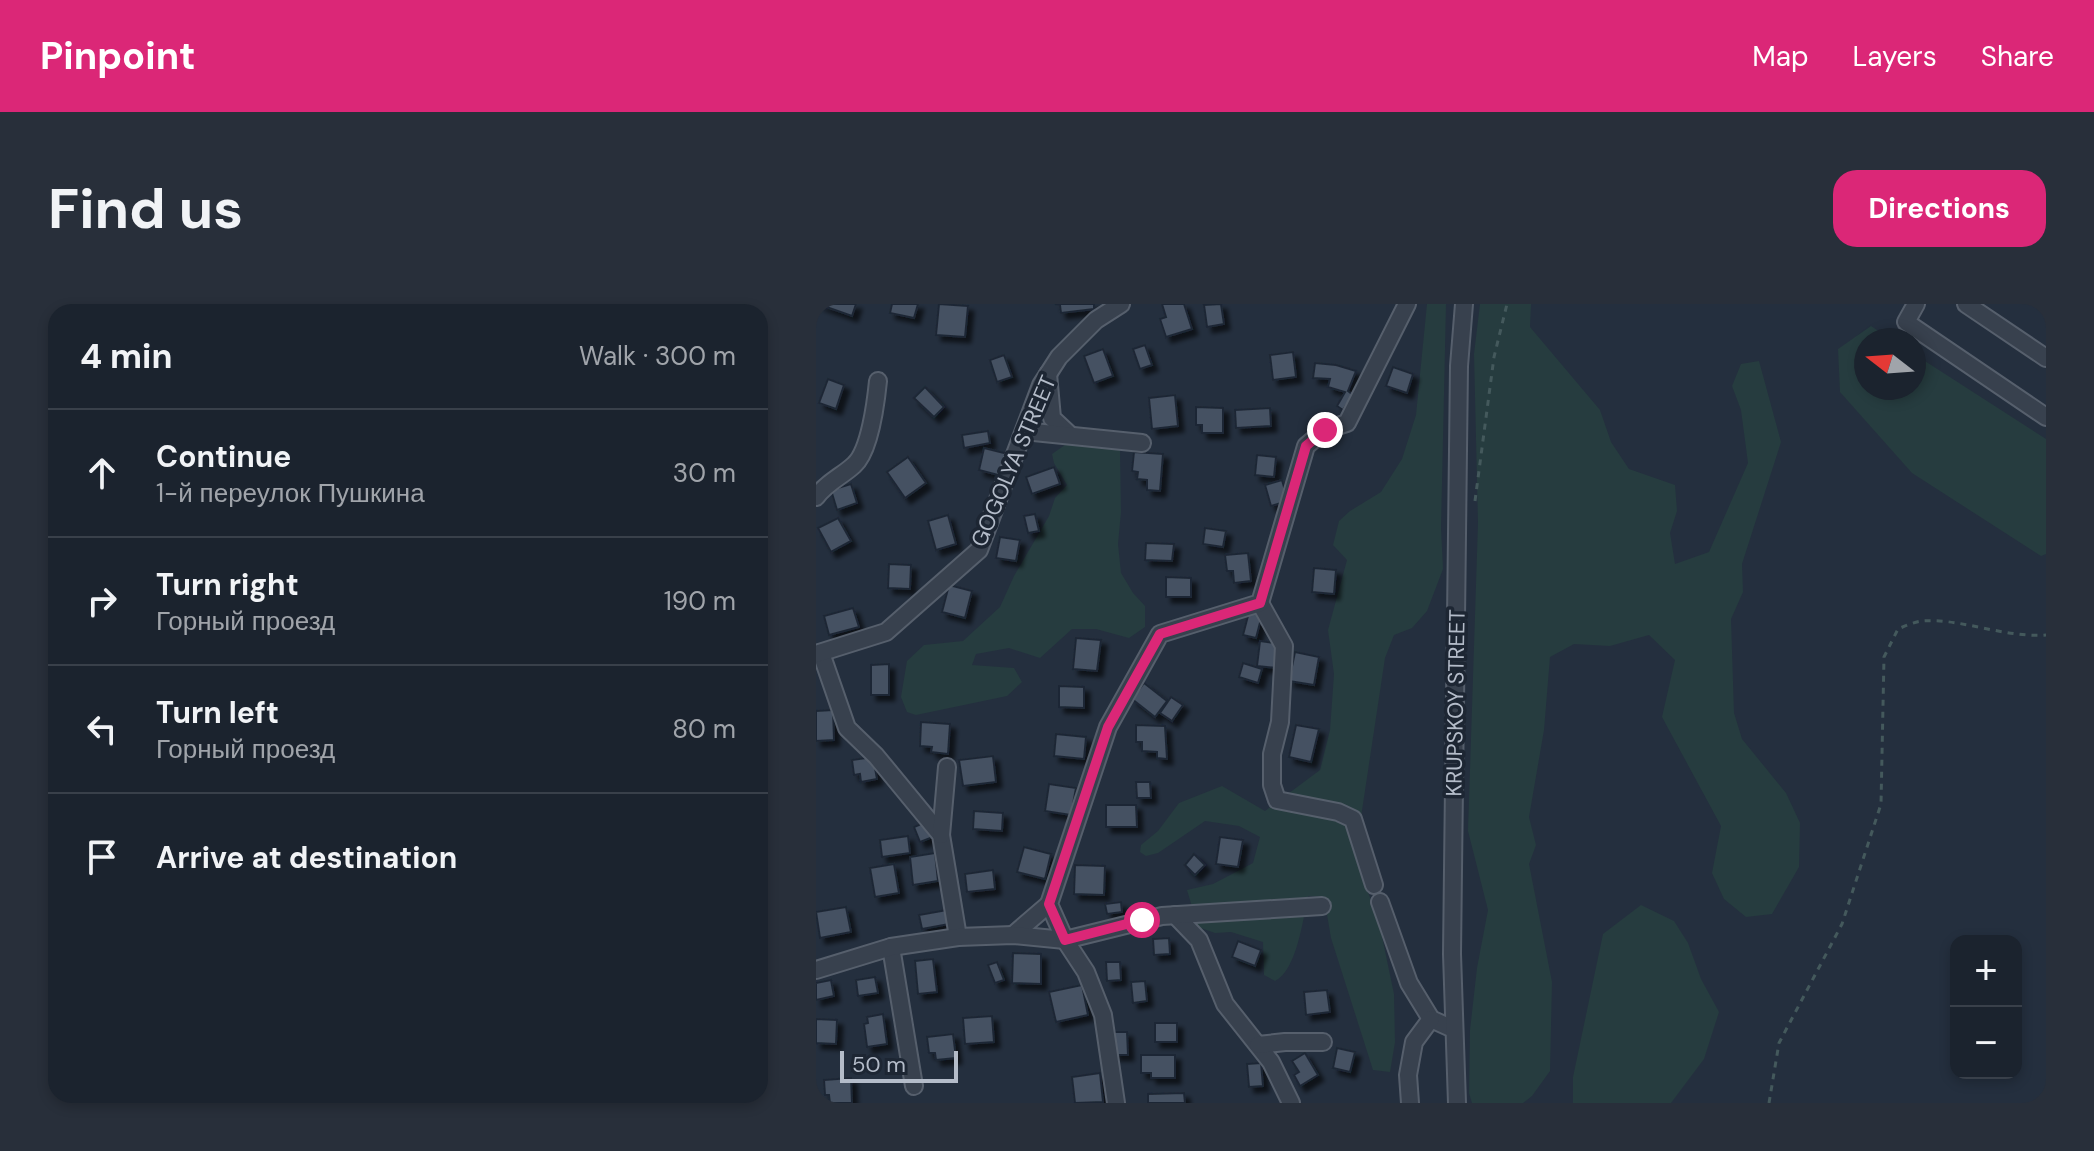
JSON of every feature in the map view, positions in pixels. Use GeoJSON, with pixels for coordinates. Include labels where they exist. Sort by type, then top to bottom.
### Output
{"type":"FeatureCollection","features":[{"type":"Feature","properties":{"kind":"street","name":"GOGOLYA STREET"},"geometry":{"type":"LineString","coordinates":[[818,654],[886,632],[979,550],[1041,385],[1059,357],[1096,320],[1121,304]]}},
{"type":"Feature","properties":{"kind":"street"},"geometry":{"type":"LineString","coordinates":[[1374,885],[1353,819],[1338,812],[1277,800],[1272,785],[1272,754],[1280,722],[1284,646],[1260,603],[1306,446],[1325,430],[1347,423],[1407,304]]}},
{"type":"Feature","properties":{"kind":"street","name":"KRUPSKOY STREET"},"geometry":{"type":"LineString","coordinates":[[1457,1103],[1453,1029],[1459,366],[1464,304]]}},
{"type":"Feature","properties":{"kind":"street"},"geometry":{"type":"LineString","coordinates":[[1916,304],[1906,322],[2046,417]]}},
{"type":"Feature","properties":{"kind":"street"},"geometry":{"type":"LineString","coordinates":[[1966,304],[2046,358]]}},
{"type":"Feature","properties":{"kind":"street"},"geometry":{"type":"LineString","coordinates":[[1048,374],[1052,418],[1068,433]]}},
{"type":"Feature","properties":{"kind":"street"},"geometry":{"type":"LineString","coordinates":[[816,497],[826,484],[857,463],[875,416],[878,381]]}},
{"type":"Feature","properties":{"kind":"street"},"geometry":{"type":"LineString","coordinates":[[1024,431],[1068,433],[1142,443]]}},
{"type":"Feature","properties":{"kind":"street"},"geometry":{"type":"LineString","coordinates":[[1013,935],[1049,904],[1108,727],[1160,634],[1260,603]]}},
{"type":"Feature","properties":{"kind":"street"},"geometry":{"type":"LineString","coordinates":[[818,654],[847,728],[876,756],[941,835]]}},
{"type":"Feature","properties":{"kind":"street"},"geometry":{"type":"LineString","coordinates":[[947,767],[941,835],[958,937]]}},
{"type":"Feature","properties":{"kind":"street"},"geometry":{"type":"LineString","coordinates":[[1380,902],[1409,983],[1431,1019],[1453,1029]]}},
{"type":"Feature","properties":{"kind":"street"},"geometry":{"type":"LineString","coordinates":[[1049,904],[1065,940],[1086,972],[1103,1015],[1116,1103]]}},
{"type":"Feature","properties":{"kind":"street"},"geometry":{"type":"LineString","coordinates":[[816,970],[891,947],[958,937],[1013,935],[1065,940],[1142,920],[1175,915],[1322,906]]}},
{"type":"Feature","properties":{"kind":"street"},"geometry":{"type":"LineString","coordinates":[[1175,915],[1199,940],[1225,1004],[1271,1062],[1291,1103]]}},
{"type":"Feature","properties":{"kind":"street"},"geometry":{"type":"LineString","coordinates":[[891,947],[914,1086]]}},
{"type":"Feature","properties":{"kind":"street"},"geometry":{"type":"LineString","coordinates":[[1410,1103],[1408,1075],[1414,1042],[1431,1019]]}},
{"type":"Feature","properties":{"kind":"street"},"geometry":{"type":"LineString","coordinates":[[1258,1045],[1323,1042]]}},
{"type":"Feature","properties":{"kind":"path"},"geometry":{"type":"LineString","coordinates":[[1473,514],[1494,357],[1507,304]]}},
{"type":"Feature","properties":{"kind":"path"},"geometry":{"type":"LineString","coordinates":[[1769,1103],[1779,1043],[1842,924],[1881,804],[1884,657],[1898,629],[1919,621],[1947,622],[2001,634],[2046,635]]}},
{"type":"Feature","properties":{"kind":"green space"},"geometry":{"type":"Polygon","coordinates":[[[1427,304],[1446,304],[1441,528],[1443,569],[1427,611],[1412,628],[1394,635],[1385,658],[1355,857],[1379,922],[1394,994],[1395,1042],[1390,1072],[1373,1070],[1331,938],[1324,897],[1308,896],[1294,955],[1283,975],[1275,981],[1264,975],[1263,942],[1231,932],[1215,933],[1198,927],[1187,890],[1213,884],[1253,863],[1260,837],[1239,826],[1205,821],[1158,853],[1146,856],[1140,852],[1141,845],[1158,831],[1179,803],[1222,786],[1265,811],[1320,770],[1330,730],[1334,674],[1328,630],[1347,560],[1333,545],[1339,521],[1381,492],[1402,459],[1416,415],[1427,304]]]}},
{"type":"Feature","properties":{"kind":"green space"},"geometry":{"type":"Polygon","coordinates":[[[1480,304],[1531,304],[1530,327],[1600,410],[1611,442],[1629,469],[1675,485],[1677,511],[1670,533],[1675,564],[1709,552],[1748,463],[1741,410],[1732,386],[1741,364],[1759,361],[1781,442],[1742,564],[1743,592],[1731,619],[1734,713],[1742,739],[1786,793],[1800,823],[1799,867],[1772,914],[1746,917],[1724,899],[1712,873],[1721,826],[1662,717],[1675,660],[1649,635],[1610,646],[1574,644],[1550,657],[1544,730],[1529,817],[1536,845],[1529,864],[1552,982],[1550,1071],[1523,1103],[1472,1103],[1469,1093],[1470,1030],[1488,910],[1468,831],[1478,523],[1474,354],[1480,304]]]}},
{"type":"Feature","properties":{"kind":"green space"},"geometry":{"type":"Polygon","coordinates":[[[1854,338],[1854,400],[1926,400],[1926,362],[2046,439],[2046,554],[2041,556],[1912,473],[1840,392],[1838,349],[1854,338]]]}},
{"type":"Feature","properties":{"kind":"green space"},"geometry":{"type":"Polygon","coordinates":[[[1072,440],[1120,450],[1118,544],[1121,573],[1145,606],[1145,627],[1129,638],[1096,629],[1072,629],[1040,658],[1009,648],[976,654],[972,665],[1014,668],[1022,682],[1007,696],[916,715],[907,712],[901,697],[907,661],[924,645],[963,641],[1000,607],[1049,516],[1055,498],[1067,485],[1052,454],[1072,440]]]}},
{"type":"Feature","properties":{"kind":"green space"},"geometry":{"type":"Polygon","coordinates":[[[1641,905],[1674,921],[1688,943],[1701,979],[1719,1012],[1704,1059],[1671,1103],[1573,1103],[1573,1077],[1603,934],[1641,905]]]}},
{"type":"Feature","properties":{"kind":"building"},"geometry":{"type":"Polygon","coordinates":[[[818,304],[856,304],[852,316],[818,304]]]}},
{"type":"Feature","properties":{"kind":"building"},"geometry":{"type":"Polygon","coordinates":[[[892,304],[918,304],[914,318],[890,313],[892,304]]]}},
{"type":"Feature","properties":{"kind":"building"},"geometry":{"type":"Polygon","coordinates":[[[939,304],[968,306],[965,337],[936,335],[939,304]]]}},
{"type":"Feature","properties":{"kind":"building"},"geometry":{"type":"Polygon","coordinates":[[[1055,304],[1094,304],[1094,309],[1061,313],[1060,305],[1055,304]]]}},
{"type":"Feature","properties":{"kind":"building"},"geometry":{"type":"Polygon","coordinates":[[[1162,304],[1184,304],[1192,329],[1166,337],[1160,319],[1166,317],[1162,304]]]}},
{"type":"Feature","properties":{"kind":"building"},"geometry":{"type":"Polygon","coordinates":[[[1221,304],[1224,324],[1207,327],[1204,305],[1221,304]]]}},
{"type":"Feature","properties":{"kind":"building"},"geometry":{"type":"Polygon","coordinates":[[[1145,345],[1152,365],[1140,369],[1133,349],[1145,345]]]}},
{"type":"Feature","properties":{"kind":"building"},"geometry":{"type":"Polygon","coordinates":[[[1103,349],[1113,376],[1094,383],[1084,356],[1103,349]]]}},
{"type":"Feature","properties":{"kind":"building"},"geometry":{"type":"Polygon","coordinates":[[[1293,352],[1296,377],[1273,380],[1270,355],[1293,352]]]}},
{"type":"Feature","properties":{"kind":"building"},"geometry":{"type":"Polygon","coordinates":[[[1004,355],[1012,377],[997,382],[990,360],[1004,355]]]}},
{"type":"Feature","properties":{"kind":"building"},"geometry":{"type":"Polygon","coordinates":[[[1315,363],[1356,371],[1348,391],[1353,395],[1343,410],[1337,406],[1345,392],[1328,387],[1330,379],[1313,378],[1315,363]]]}},
{"type":"Feature","properties":{"kind":"building"},"geometry":{"type":"Polygon","coordinates":[[[1393,367],[1413,374],[1407,393],[1386,386],[1393,367]]]}},
{"type":"Feature","properties":{"kind":"building"},"geometry":{"type":"Polygon","coordinates":[[[828,379],[844,385],[836,409],[819,403],[828,379]]]}},
{"type":"Feature","properties":{"kind":"building"},"geometry":{"type":"Polygon","coordinates":[[[925,387],[944,407],[934,417],[914,398],[925,387]]]}},
{"type":"Feature","properties":{"kind":"building"},"geometry":{"type":"Polygon","coordinates":[[[1175,395],[1178,426],[1152,429],[1149,398],[1175,395]]]}},
{"type":"Feature","properties":{"kind":"building"},"geometry":{"type":"Polygon","coordinates":[[[1196,407],[1223,408],[1223,433],[1202,433],[1202,425],[1196,425],[1196,407]]]}},
{"type":"Feature","properties":{"kind":"building"},"geometry":{"type":"Polygon","coordinates":[[[1270,408],[1271,426],[1236,428],[1235,410],[1270,408]]]}},
{"type":"Feature","properties":{"kind":"building"},"geometry":{"type":"Polygon","coordinates":[[[988,431],[990,443],[964,448],[962,435],[988,431]]]}},
{"type":"Feature","properties":{"kind":"building"},"geometry":{"type":"Polygon","coordinates":[[[984,448],[1008,454],[1002,476],[979,470],[984,448]]]}},
{"type":"Feature","properties":{"kind":"building"},"geometry":{"type":"Polygon","coordinates":[[[1134,452],[1163,454],[1160,491],[1147,490],[1147,480],[1137,479],[1138,472],[1132,471],[1134,452]]]}},
{"type":"Feature","properties":{"kind":"building"},"geometry":{"type":"Polygon","coordinates":[[[1257,455],[1276,457],[1274,477],[1255,475],[1257,455]]]}},
{"type":"Feature","properties":{"kind":"building"},"geometry":{"type":"Polygon","coordinates":[[[908,457],[926,483],[905,498],[887,472],[908,457]]]}},
{"type":"Feature","properties":{"kind":"building"},"geometry":{"type":"Polygon","coordinates":[[[1054,467],[1060,484],[1032,494],[1026,477],[1054,467]]]}},
{"type":"Feature","properties":{"kind":"building"},"geometry":{"type":"Polygon","coordinates":[[[1282,480],[1288,501],[1271,506],[1265,485],[1282,480]]]}},
{"type":"Feature","properties":{"kind":"building"},"geometry":{"type":"Polygon","coordinates":[[[851,484],[857,503],[837,510],[831,490],[851,484]]]}},
{"type":"Feature","properties":{"kind":"building"},"geometry":{"type":"Polygon","coordinates":[[[1035,514],[1039,531],[1028,533],[1024,516],[1035,514]]]}},
{"type":"Feature","properties":{"kind":"building"},"geometry":{"type":"Polygon","coordinates":[[[948,515],[956,544],[936,550],[928,521],[948,515]]]}},
{"type":"Feature","properties":{"kind":"building"},"geometry":{"type":"Polygon","coordinates":[[[838,518],[851,541],[831,552],[818,528],[838,518]]]}},
{"type":"Feature","properties":{"kind":"building"},"geometry":{"type":"Polygon","coordinates":[[[1205,528],[1226,531],[1223,547],[1203,544],[1205,528]]]}},
{"type":"Feature","properties":{"kind":"building"},"geometry":{"type":"Polygon","coordinates":[[[1000,537],[1020,540],[1016,561],[996,558],[1000,537]]]}},
{"type":"Feature","properties":{"kind":"building"},"geometry":{"type":"Polygon","coordinates":[[[1146,543],[1174,544],[1172,561],[1145,560],[1146,543]]]}},
{"type":"Feature","properties":{"kind":"building"},"geometry":{"type":"Polygon","coordinates":[[[1248,553],[1251,581],[1234,583],[1233,571],[1227,571],[1225,555],[1248,553]]]}},
{"type":"Feature","properties":{"kind":"building"},"geometry":{"type":"Polygon","coordinates":[[[889,564],[911,565],[910,589],[888,588],[889,564]]]}},
{"type":"Feature","properties":{"kind":"building"},"geometry":{"type":"Polygon","coordinates":[[[1314,568],[1336,570],[1334,594],[1312,592],[1314,568]]]}},
{"type":"Feature","properties":{"kind":"building"},"geometry":{"type":"Polygon","coordinates":[[[1166,577],[1191,578],[1191,597],[1166,597],[1166,577]]]}},
{"type":"Feature","properties":{"kind":"building"},"geometry":{"type":"Polygon","coordinates":[[[949,585],[972,591],[965,618],[942,612],[949,585]]]}},
{"type":"Feature","properties":{"kind":"building"},"geometry":{"type":"Polygon","coordinates":[[[853,608],[859,627],[829,635],[824,616],[853,608]]]}},
{"type":"Feature","properties":{"kind":"building"},"geometry":{"type":"Polygon","coordinates":[[[1249,612],[1262,615],[1256,638],[1243,635],[1249,612]]]}},
{"type":"Feature","properties":{"kind":"building"},"geometry":{"type":"Polygon","coordinates":[[[1076,638],[1101,640],[1097,671],[1073,669],[1076,638]]]}},
{"type":"Feature","properties":{"kind":"building"},"geometry":{"type":"Polygon","coordinates":[[[1260,641],[1280,644],[1277,668],[1257,666],[1260,641]]]}},
{"type":"Feature","properties":{"kind":"building"},"geometry":{"type":"Polygon","coordinates":[[[1295,652],[1319,657],[1314,685],[1289,681],[1295,652]]]}},
{"type":"Feature","properties":{"kind":"building"},"geometry":{"type":"Polygon","coordinates":[[[1243,663],[1262,669],[1258,683],[1239,677],[1243,663]]]}},
{"type":"Feature","properties":{"kind":"building"},"geometry":{"type":"Polygon","coordinates":[[[889,664],[889,695],[871,695],[871,665],[889,664]]]}},
{"type":"Feature","properties":{"kind":"building"},"geometry":{"type":"Polygon","coordinates":[[[1144,683],[1167,701],[1155,717],[1132,699],[1144,683]]]}},
{"type":"Feature","properties":{"kind":"building"},"geometry":{"type":"Polygon","coordinates":[[[1059,686],[1084,687],[1084,708],[1059,707],[1059,686]]]}},
{"type":"Feature","properties":{"kind":"building"},"geometry":{"type":"Polygon","coordinates":[[[1171,697],[1183,705],[1172,721],[1160,713],[1171,697]]]}},
{"type":"Feature","properties":{"kind":"building"},"geometry":{"type":"Polygon","coordinates":[[[833,710],[834,740],[816,741],[816,711],[833,710]]]}},
{"type":"Feature","properties":{"kind":"building"},"geometry":{"type":"Polygon","coordinates":[[[921,722],[950,724],[948,754],[931,752],[932,747],[920,746],[921,722]]]}},
{"type":"Feature","properties":{"kind":"building"},"geometry":{"type":"Polygon","coordinates":[[[1136,725],[1165,726],[1167,759],[1157,758],[1157,752],[1142,751],[1142,742],[1136,742],[1136,725]]]}},
{"type":"Feature","properties":{"kind":"building"},"geometry":{"type":"Polygon","coordinates":[[[1296,725],[1319,729],[1311,762],[1289,757],[1296,725]]]}},
{"type":"Feature","properties":{"kind":"building"},"geometry":{"type":"Polygon","coordinates":[[[1056,734],[1086,737],[1084,759],[1054,756],[1056,734]]]}},
{"type":"Feature","properties":{"kind":"building"},"geometry":{"type":"Polygon","coordinates":[[[993,756],[996,782],[963,786],[959,760],[993,756]]]}},
{"type":"Feature","properties":{"kind":"building"},"geometry":{"type":"Polygon","coordinates":[[[873,757],[877,779],[861,782],[860,774],[854,775],[852,760],[873,757]]]}},
{"type":"Feature","properties":{"kind":"building"},"geometry":{"type":"Polygon","coordinates":[[[1136,782],[1150,782],[1151,798],[1137,798],[1136,782]]]}},
{"type":"Feature","properties":{"kind":"building"},"geometry":{"type":"Polygon","coordinates":[[[1049,784],[1076,788],[1071,815],[1045,811],[1049,784]]]}},
{"type":"Feature","properties":{"kind":"building"},"geometry":{"type":"Polygon","coordinates":[[[1106,805],[1136,805],[1137,827],[1106,827],[1106,805]]]}},
{"type":"Feature","properties":{"kind":"building"},"geometry":{"type":"Polygon","coordinates":[[[974,811],[1003,813],[1002,831],[973,829],[974,811]]]}},
{"type":"Feature","properties":{"kind":"building"},"geometry":{"type":"Polygon","coordinates":[[[926,822],[933,837],[920,842],[914,827],[926,822]]]}},
{"type":"Feature","properties":{"kind":"building"},"geometry":{"type":"Polygon","coordinates":[[[908,836],[910,853],[882,857],[880,840],[908,836]]]}},
{"type":"Feature","properties":{"kind":"building"},"geometry":{"type":"Polygon","coordinates":[[[1220,837],[1243,840],[1238,867],[1216,864],[1220,837]]]}},
{"type":"Feature","properties":{"kind":"building"},"geometry":{"type":"Polygon","coordinates":[[[1024,847],[1051,854],[1045,879],[1017,872],[1024,847]]]}},
{"type":"Feature","properties":{"kind":"building"},"geometry":{"type":"Polygon","coordinates":[[[935,853],[938,881],[913,885],[910,857],[935,853]]]}},
{"type":"Feature","properties":{"kind":"building"},"geometry":{"type":"Polygon","coordinates":[[[1194,854],[1205,865],[1195,875],[1185,865],[1194,854]]]}},
{"type":"Feature","properties":{"kind":"building"},"geometry":{"type":"Polygon","coordinates":[[[894,864],[899,893],[875,897],[870,868],[894,864]]]}},
{"type":"Feature","properties":{"kind":"building"},"geometry":{"type":"Polygon","coordinates":[[[1075,865],[1105,866],[1104,895],[1074,894],[1075,865]]]}},
{"type":"Feature","properties":{"kind":"building"},"geometry":{"type":"Polygon","coordinates":[[[993,870],[995,889],[967,892],[965,874],[993,870]]]}},
{"type":"Feature","properties":{"kind":"building"},"geometry":{"type":"Polygon","coordinates":[[[1121,902],[1122,912],[1107,914],[1105,904],[1121,902]]]}},
{"type":"Feature","properties":{"kind":"building"},"geometry":{"type":"Polygon","coordinates":[[[846,907],[851,932],[820,938],[816,912],[846,907]]]}},
{"type":"Feature","properties":{"kind":"building"},"geometry":{"type":"Polygon","coordinates":[[[947,910],[949,924],[922,929],[919,915],[947,910]]]}},
{"type":"Feature","properties":{"kind":"building"},"geometry":{"type":"Polygon","coordinates":[[[1169,938],[1170,954],[1154,955],[1153,939],[1169,938]]]}},
{"type":"Feature","properties":{"kind":"building"},"geometry":{"type":"Polygon","coordinates":[[[1238,941],[1261,950],[1255,966],[1232,957],[1238,941]]]}},
{"type":"Feature","properties":{"kind":"building"},"geometry":{"type":"Polygon","coordinates":[[[1013,953],[1041,954],[1041,984],[1012,983],[1013,953]]]}},
{"type":"Feature","properties":{"kind":"building"},"geometry":{"type":"Polygon","coordinates":[[[933,959],[937,992],[918,994],[915,961],[933,959]]]}},
{"type":"Feature","properties":{"kind":"building"},"geometry":{"type":"Polygon","coordinates":[[[997,962],[1004,980],[995,983],[988,965],[997,962]]]}},
{"type":"Feature","properties":{"kind":"building"},"geometry":{"type":"Polygon","coordinates":[[[1106,962],[1120,962],[1121,980],[1107,981],[1106,962]]]}},
{"type":"Feature","properties":{"kind":"building"},"geometry":{"type":"Polygon","coordinates":[[[875,977],[878,993],[858,996],[856,980],[875,977]]]}},
{"type":"Feature","properties":{"kind":"building"},"geometry":{"type":"Polygon","coordinates":[[[831,980],[834,996],[816,1000],[816,983],[831,980]]]}},
{"type":"Feature","properties":{"kind":"building"},"geometry":{"type":"Polygon","coordinates":[[[1145,981],[1147,1001],[1133,1003],[1131,982],[1145,981]]]}},
{"type":"Feature","properties":{"kind":"building"},"geometry":{"type":"Polygon","coordinates":[[[1082,985],[1088,1015],[1056,1022],[1049,992],[1082,985]]]}},
{"type":"Feature","properties":{"kind":"building"},"geometry":{"type":"Polygon","coordinates":[[[1327,990],[1330,1012],[1306,1015],[1304,992],[1327,990]]]}},
{"type":"Feature","properties":{"kind":"building"},"geometry":{"type":"Polygon","coordinates":[[[883,1014],[887,1044],[867,1047],[864,1024],[868,1023],[867,1017],[883,1014]]]}},
{"type":"Feature","properties":{"kind":"building"},"geometry":{"type":"Polygon","coordinates":[[[992,1016],[994,1042],[965,1044],[963,1018],[992,1016]]]}},
{"type":"Feature","properties":{"kind":"building"},"geometry":{"type":"Polygon","coordinates":[[[816,1019],[837,1020],[836,1044],[816,1043],[816,1019]]]}},
{"type":"Feature","properties":{"kind":"building"},"geometry":{"type":"Polygon","coordinates":[[[1155,1023],[1177,1023],[1177,1042],[1155,1042],[1155,1023]]]}},
{"type":"Feature","properties":{"kind":"building"},"geometry":{"type":"Polygon","coordinates":[[[1113,1032],[1127,1032],[1128,1055],[1114,1055],[1113,1032]]]}},
{"type":"Feature","properties":{"kind":"building"},"geometry":{"type":"Polygon","coordinates":[[[953,1034],[956,1058],[936,1060],[935,1053],[929,1053],[927,1037],[953,1034]]]}},
{"type":"Feature","properties":{"kind":"building"},"geometry":{"type":"Polygon","coordinates":[[[1337,1048],[1355,1052],[1350,1072],[1333,1068],[1337,1048]]]}},
{"type":"Feature","properties":{"kind":"building"},"geometry":{"type":"Polygon","coordinates":[[[1305,1053],[1318,1075],[1300,1086],[1294,1075],[1299,1072],[1292,1061],[1305,1053]]]}},
{"type":"Feature","properties":{"kind":"building"},"geometry":{"type":"Polygon","coordinates":[[[1141,1055],[1175,1055],[1175,1078],[1151,1078],[1151,1073],[1141,1073],[1141,1055]]]}},
{"type":"Feature","properties":{"kind":"building"},"geometry":{"type":"Polygon","coordinates":[[[1261,1063],[1263,1086],[1249,1087],[1247,1064],[1261,1063]]]}},
{"type":"Feature","properties":{"kind":"building"},"geometry":{"type":"Polygon","coordinates":[[[1100,1073],[1103,1102],[1075,1103],[1072,1077],[1100,1073]]]}},
{"type":"Feature","properties":{"kind":"building"},"geometry":{"type":"Polygon","coordinates":[[[851,1078],[852,1103],[830,1103],[829,1095],[825,1095],[824,1080],[851,1078]]]}},
{"type":"Feature","properties":{"kind":"building"},"geometry":{"type":"Polygon","coordinates":[[[1184,1093],[1185,1103],[1148,1103],[1148,1094],[1184,1093]]]}},
{"type":"Feature","properties":{"kind":"route"},"geometry":{"type":"LineString","coordinates":[[1142,920],[1065,940],[1049,904],[1108,727],[1160,634],[1260,603],[1306,446],[1325,430]]}}]}
